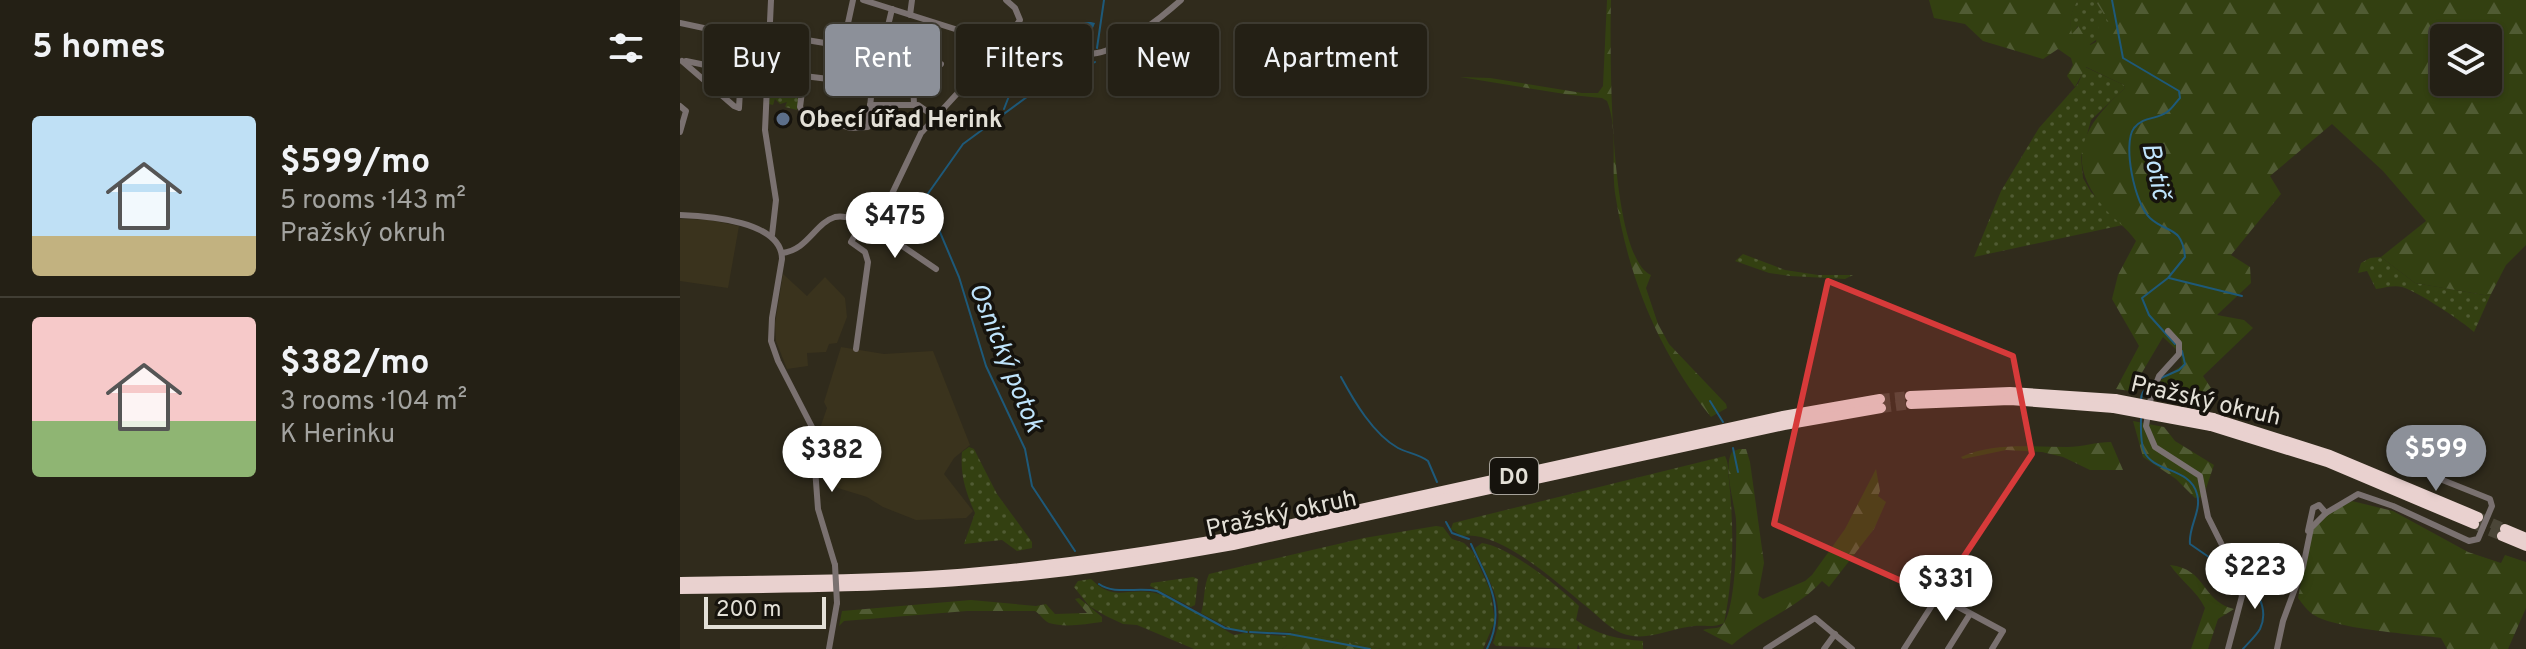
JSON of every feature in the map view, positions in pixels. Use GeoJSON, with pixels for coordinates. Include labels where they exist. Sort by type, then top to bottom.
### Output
{"type":"FeatureCollection","features":[{"type":"Feature","properties":{"kind":"highway","name":"Pražský okruh"},"geometry":{"type":"LineString","coordinates":[[1911,400],[2010,392],[2115,404],[2212,422],[2320,451],[2476,521]]}},
{"type":"Feature","properties":{"kind":"highway","name":"Pražský okruh"},"geometry":{"type":"LineString","coordinates":[[680,589],[875,586],[1097,564],[1783,416],[1880,404]]}},
{"type":"Feature","properties":{"kind":"highway"},"geometry":{"type":"LineString","coordinates":[[2526,538],[2504,532],[2526,546]]}},
{"type":"Feature","properties":{"kind":"highway","name":"Pražský okruh"},"geometry":{"type":"LineString","coordinates":[[680,582],[1045,570]]}},
{"type":"Feature","properties":{"kind":"street"},"geometry":{"type":"LineString","coordinates":[[770,24],[771,0]]}},
{"type":"Feature","properties":{"kind":"street"},"geometry":{"type":"LineString","coordinates":[[809,40],[843,46],[853,0]]}},
{"type":"Feature","properties":{"kind":"street"},"geometry":{"type":"LineString","coordinates":[[863,0],[936,24]]}},
{"type":"Feature","properties":{"kind":"street"},"geometry":{"type":"LineString","coordinates":[[910,15],[912,0]]}},
{"type":"Feature","properties":{"kind":"street"},"geometry":{"type":"LineString","coordinates":[[1006,0],[1015,8],[1020,20],[1017,24]]}},
{"type":"Feature","properties":{"kind":"street"},"geometry":{"type":"LineString","coordinates":[[1092,53],[1120,43],[1181,0]]}},
{"type":"Feature","properties":{"kind":"street"},"geometry":{"type":"LineString","coordinates":[[801,96],[802,111],[850,128],[869,126],[870,105],[892,9]]}},
{"type":"Feature","properties":{"kind":"street"},"geometry":{"type":"LineString","coordinates":[[680,23],[704,28]]}},
{"type":"Feature","properties":{"kind":"street"},"geometry":{"type":"LineString","coordinates":[[681,60],[704,65]]}},
{"type":"Feature","properties":{"kind":"street"},"geometry":{"type":"LineString","coordinates":[[681,60],[704,80]]}},
{"type":"Feature","properties":{"kind":"street"},"geometry":{"type":"LineString","coordinates":[[873,226],[880,221],[915,144],[956,94]]}},
{"type":"Feature","properties":{"kind":"street"},"geometry":{"type":"LineString","coordinates":[[722,96],[739,108],[740,96]]}},
{"type":"Feature","properties":{"kind":"street"},"geometry":{"type":"LineString","coordinates":[[767,96],[765,130],[776,200],[772,235],[782,253],[771,341],[812,427],[820,518],[835,565],[837,603],[829,649]]}},
{"type":"Feature","properties":{"kind":"street"},"geometry":{"type":"LineString","coordinates":[[914,96],[914,105]]}},
{"type":"Feature","properties":{"kind":"street"},"geometry":{"type":"LineString","coordinates":[[870,105],[914,105],[935,117]]}},
{"type":"Feature","properties":{"kind":"street"},"geometry":{"type":"LineString","coordinates":[[680,106],[686,111],[680,132]]}},
{"type":"Feature","properties":{"kind":"street"},"geometry":{"type":"LineString","coordinates":[[889,202],[923,232]]}},
{"type":"Feature","properties":{"kind":"street"},"geometry":{"type":"LineString","coordinates":[[680,215],[714,216],[772,235]]}},
{"type":"Feature","properties":{"kind":"street"},"geometry":{"type":"LineString","coordinates":[[782,253],[797,249],[833,218],[846,217],[873,226],[936,269]]}},
{"type":"Feature","properties":{"kind":"street"},"geometry":{"type":"LineString","coordinates":[[856,349],[868,262],[865,252],[851,242],[862,223]]}},
{"type":"Feature","properties":{"kind":"street"},"geometry":{"type":"LineString","coordinates":[[2168,331],[2180,347],[2175,360],[2159,376],[2151,397],[2146,416],[2148,436],[2155,447],[2200,476],[2208,517],[2231,563],[2242,596],[2228,649]]}},
{"type":"Feature","properties":{"kind":"street"},"geometry":{"type":"LineString","coordinates":[[2308,535],[2326,513],[2358,494],[2469,541],[2477,540],[2492,506],[2490,499],[2420,471],[2415,462]]}},
{"type":"Feature","properties":{"kind":"street"},"geometry":{"type":"LineString","coordinates":[[2277,649],[2283,621],[2303,567],[2313,508],[2319,505],[2326,513]]}},
{"type":"Feature","properties":{"kind":"street"},"geometry":{"type":"LineString","coordinates":[[1904,649],[1938,596],[2003,631],[1992,649]]}},
{"type":"Feature","properties":{"kind":"street"},"geometry":{"type":"LineString","coordinates":[[1948,649],[1970,614]]}},
{"type":"Feature","properties":{"kind":"street"},"geometry":{"type":"LineString","coordinates":[[1766,649],[1815,618],[1852,649]]}},
{"type":"Feature","properties":{"kind":"street"},"geometry":{"type":"LineString","coordinates":[[1824,649],[1835,634]]}},
{"type":"Feature","properties":{"kind":"highlighted area"},"geometry":{"type":"Polygon","coordinates":[[[1828,281],[2013,356],[2032,454],[1937,597],[1774,524],[1828,281]]]}},
{"type":"Feature","properties":{"kind":"shaded area"},"geometry":{"type":"Polygon","coordinates":[[[680,219],[709,220],[739,226],[728,288],[680,281],[680,219]]]}},
{"type":"Feature","properties":{"kind":"shaded area"},"geometry":{"type":"Polygon","coordinates":[[[783,274],[807,296],[825,277],[845,298],[847,317],[837,343],[829,344],[826,352],[807,353],[808,366],[787,369],[776,341],[775,324],[783,274]]]}},
{"type":"Feature","properties":{"kind":"shaded area"},"geometry":{"type":"Polygon","coordinates":[[[841,347],[884,354],[933,351],[970,445],[954,458],[944,474],[973,511],[966,518],[916,520],[867,497],[828,485],[822,436],[818,434],[841,347]]]}},
{"type":"Feature","properties":{"kind":"green space"},"geometry":{"type":"Polygon","coordinates":[[[1607,0],[1611,0],[1614,148],[1626,231],[1637,260],[1651,275],[1646,288],[1658,324],[1669,344],[1726,404],[1727,408],[1711,417],[1675,366],[1637,283],[1615,193],[1613,134],[1607,101],[1460,77],[1490,78],[1598,93],[1603,86],[1607,0]]]}},
{"type":"Feature","properties":{"kind":"green space"},"geometry":{"type":"Polygon","coordinates":[[[1929,0],[2078,0],[2071,17],[2072,34],[2079,26],[2090,45],[2096,42],[2099,22],[2111,26],[2095,0],[2526,0],[2526,245],[2506,265],[2490,296],[2415,283],[2381,257],[2426,221],[2383,171],[2332,124],[2270,176],[2281,194],[2231,255],[2250,267],[2251,283],[2217,315],[2244,320],[2253,328],[2203,376],[2211,388],[2187,404],[2152,398],[2160,381],[2182,365],[2181,354],[2163,337],[2137,381],[2137,392],[2116,389],[2139,346],[2112,299],[2118,275],[2136,241],[2093,192],[2082,160],[2083,145],[2089,131],[2110,102],[2125,88],[2124,85],[2086,67],[2075,87],[2067,76],[2073,65],[2071,58],[2058,49],[2043,59],[1983,41],[1965,24],[1934,18],[1929,0]]]}},
{"type":"Feature","properties":{"kind":"green space"},"geometry":{"type":"Polygon","coordinates":[[[2078,0],[2095,0],[2113,28],[2089,45],[2078,26],[2072,36],[2071,17],[2078,0]]]}},
{"type":"Feature","properties":{"kind":"green space"},"geometry":{"type":"Polygon","coordinates":[[[2085,67],[2125,88],[2091,120],[2081,157],[2083,178],[2091,192],[2123,225],[1974,257],[2001,191],[2039,128],[2078,84],[2085,67]]]}},
{"type":"Feature","properties":{"kind":"green space"},"geometry":{"type":"Polygon","coordinates":[[[770,96],[799,96],[797,110],[785,107],[787,102],[780,104],[775,99],[773,105],[769,104],[770,96]]]}},
{"type":"Feature","properties":{"kind":"green space"},"geometry":{"type":"Polygon","coordinates":[[[1743,254],[1785,270],[1818,275],[1853,275],[1845,279],[1769,273],[1735,261],[1743,254]]]}},
{"type":"Feature","properties":{"kind":"green space"},"geometry":{"type":"Polygon","coordinates":[[[2381,257],[2415,283],[2490,296],[2474,332],[2409,290],[2395,286],[2376,289],[2367,271],[2358,273],[2361,263],[2381,257]]]}},
{"type":"Feature","properties":{"kind":"green space"},"geometry":{"type":"Polygon","coordinates":[[[2133,421],[2164,427],[2175,441],[2214,465],[2203,497],[2195,498],[2176,479],[2143,457],[2133,421]]]}},
{"type":"Feature","properties":{"kind":"green space"},"geometry":{"type":"Polygon","coordinates":[[[2111,442],[2123,470],[2090,470],[2063,457],[2042,452],[2006,450],[1961,457],[2000,447],[2073,447],[2111,442]]]}},
{"type":"Feature","properties":{"kind":"green space"},"geometry":{"type":"Polygon","coordinates":[[[969,447],[974,449],[997,494],[1032,542],[1032,548],[1017,551],[1002,540],[964,544],[975,513],[966,491],[962,468],[962,452],[969,447]]]}},
{"type":"Feature","properties":{"kind":"green space"},"geometry":{"type":"Polygon","coordinates":[[[1746,449],[1750,462],[1764,563],[1758,595],[1763,599],[1812,575],[1845,529],[1876,469],[1878,496],[1886,502],[1874,529],[1829,587],[1822,581],[1801,599],[1732,645],[1703,630],[1720,627],[1725,621],[1732,594],[1736,519],[1729,466],[1732,452],[1746,449]]]}},
{"type":"Feature","properties":{"kind":"green space"},"geometry":{"type":"Polygon","coordinates":[[[1725,456],[1731,498],[1732,552],[1730,587],[1724,623],[1720,625],[1685,627],[1649,636],[1621,633],[1528,560],[1493,541],[1462,536],[1451,529],[1453,523],[1725,456]]]}},
{"type":"Feature","properties":{"kind":"green space"},"geometry":{"type":"Polygon","coordinates":[[[2352,501],[2393,511],[2468,552],[2501,563],[2505,555],[2526,562],[2526,608],[2508,649],[2447,649],[2441,638],[2353,627],[2321,619],[2309,611],[2298,598],[2311,531],[2321,518],[2352,501]]]}},
{"type":"Feature","properties":{"kind":"green space"},"geometry":{"type":"Polygon","coordinates":[[[1443,527],[1452,539],[1464,543],[1473,552],[1490,590],[1495,621],[1483,649],[1382,649],[1306,633],[1243,631],[1229,628],[1201,613],[1209,574],[1364,538],[1443,527]]]}},
{"type":"Feature","properties":{"kind":"green space"},"geometry":{"type":"Polygon","coordinates":[[[1482,543],[1519,559],[1559,588],[1579,606],[1576,620],[1608,635],[1643,641],[1643,649],[1580,649],[1578,644],[1577,649],[1496,646],[1493,643],[1498,605],[1475,548],[1482,543]]]}},
{"type":"Feature","properties":{"kind":"green space"},"geometry":{"type":"Polygon","coordinates":[[[2170,565],[2191,572],[2215,599],[2234,609],[2218,619],[2208,649],[2191,649],[2205,608],[2170,565]]]}},
{"type":"Feature","properties":{"kind":"green space"},"geometry":{"type":"Polygon","coordinates":[[[1193,577],[1198,579],[1195,605],[1191,607],[1150,586],[1151,583],[1193,577]]]}},
{"type":"Feature","properties":{"kind":"green space"},"geometry":{"type":"Polygon","coordinates":[[[1091,579],[1112,592],[1158,594],[1234,635],[1285,636],[1287,645],[1282,649],[1194,649],[1137,625],[1123,624],[1089,606],[1074,587],[1078,581],[1091,579]]]}},
{"type":"Feature","properties":{"kind":"green space"},"geometry":{"type":"Polygon","coordinates":[[[1079,598],[1102,617],[1102,622],[1062,625],[1049,623],[1035,611],[967,611],[844,621],[839,626],[842,611],[971,600],[1036,606],[1046,604],[1055,614],[1087,613],[1075,599],[1079,598]]]}},
{"type":"Feature","properties":{"kind":"green space"},"geometry":{"type":"Polygon","coordinates":[[[1286,633],[1306,633],[1382,649],[1282,649],[1287,645],[1286,633]]]}},
{"type":"Feature","properties":{"kind":"water"},"geometry":{"type":"Polygon","coordinates":[[[1095,23],[1092,30],[1092,24],[1032,24],[1095,23]]]}},
{"type":"Feature","properties":{"kind":"waterway","name":"Osnický potok"},"geometry":{"type":"LineString","coordinates":[[1097,48],[1104,0]]}},
{"type":"Feature","properties":{"kind":"waterway","name":"Botič"},"geometry":{"type":"LineString","coordinates":[[2112,0],[2123,58],[2179,91],[2180,98],[2169,111],[2134,128],[2129,147],[2139,201],[2150,218],[2177,235],[2183,247],[2185,257],[2168,278],[2142,298],[2149,315],[2175,344]]}},
{"type":"Feature","properties":{"kind":"waterway","name":"Osnický potok"},"geometry":{"type":"LineString","coordinates":[[1075,551],[1032,486],[1025,449],[986,366],[959,277],[927,195],[963,144],[1039,88],[1095,62]]}},
{"type":"Feature","properties":{"kind":"waterway"},"geometry":{"type":"LineString","coordinates":[[1004,109],[1009,96]]}},
{"type":"Feature","properties":{"kind":"waterway"},"geometry":{"type":"LineString","coordinates":[[2169,278],[2242,296]]}},
{"type":"Feature","properties":{"kind":"waterway","name":"Botič"},"geometry":{"type":"LineString","coordinates":[[2161,378],[2185,364],[2182,351]]}},
{"type":"Feature","properties":{"kind":"waterway"},"geometry":{"type":"LineString","coordinates":[[1341,377],[1372,426],[1398,448],[1428,461],[1437,482]]}},
{"type":"Feature","properties":{"kind":"waterway","name":"Botič"},"geometry":{"type":"LineString","coordinates":[[2141,400],[2145,389],[2155,381]]}},
{"type":"Feature","properties":{"kind":"waterway"},"geometry":{"type":"LineString","coordinates":[[1710,401],[1723,422]]}},
{"type":"Feature","properties":{"kind":"waterway","name":"Botič"},"geometry":{"type":"LineString","coordinates":[[2141,418],[2142,443],[2149,458],[2187,479],[2197,494],[2198,507],[2190,544],[2230,568]]}},
{"type":"Feature","properties":{"kind":"waterway"},"geometry":{"type":"LineString","coordinates":[[1733,448],[1738,472]]}},
{"type":"Feature","properties":{"kind":"waterway"},"geometry":{"type":"LineString","coordinates":[[1446,522],[1452,533],[1469,539]]}},
{"type":"Feature","properties":{"kind":"waterway"},"geometry":{"type":"LineString","coordinates":[[1471,544],[1489,583],[1495,608],[1493,635],[1487,649]]}},
{"type":"Feature","properties":{"kind":"waterway","name":"Botič"},"geometry":{"type":"LineString","coordinates":[[2238,574],[2255,591],[2263,613],[2260,629],[2243,649]]}},
{"type":"Feature","properties":{"kind":"waterway","name":"Osnický potok"},"geometry":{"type":"LineString","coordinates":[[1099,584],[1119,590],[1157,591],[1225,628],[1247,632]]}},
{"type":"Feature","properties":{"kind":"waterway","name":"Osnický potok"},"geometry":{"type":"LineString","coordinates":[[1250,632],[1289,634],[1370,649]]}},
{"type":"Feature","properties":{"kind":"tunnel"},"geometry":{"type":"LineString","coordinates":[[1880,399],[1910,396]]}},
{"type":"Feature","properties":{"kind":"tunnel"},"geometry":{"type":"LineString","coordinates":[[1881,408],[1911,404]]}},
{"type":"Feature","properties":{"kind":"tunnel"},"geometry":{"type":"LineString","coordinates":[[2478,517],[2505,529]]}},
{"type":"Feature","properties":{"kind":"tunnel"},"geometry":{"type":"LineString","coordinates":[[2476,525],[2502,536]]}},
{"type":"Feature","properties":{"kind":"place","name":"Obecí úřad Herink"},"geometry":{"type":"Point","coordinates":[783,119]}}]}
